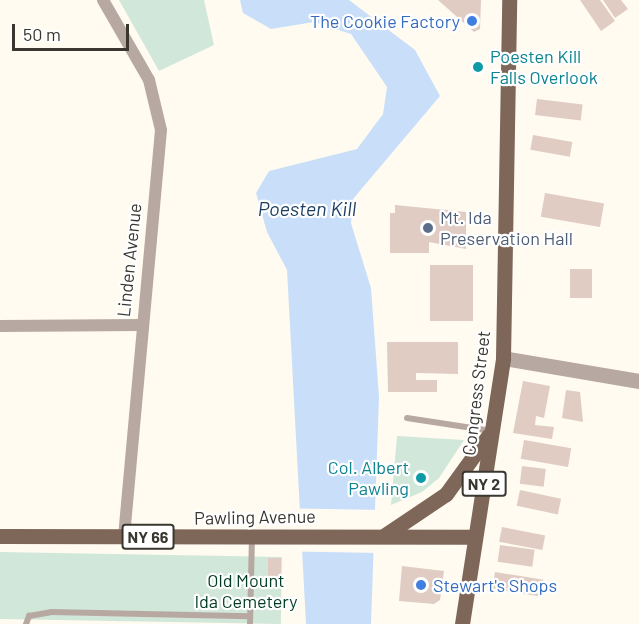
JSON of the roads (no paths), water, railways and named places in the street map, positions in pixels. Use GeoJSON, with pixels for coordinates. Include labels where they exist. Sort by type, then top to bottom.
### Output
{"type":"FeatureCollection","features":[{"type":"Feature","properties":{"kind":"main road","name":"Congress Street"},"geometry":{"type":"LineString","coordinates":[[475,537],[503,358],[509,0]]}},
{"type":"Feature","properties":{"kind":"main road"},"geometry":{"type":"LineString","coordinates":[[385,535],[446,494],[492,431]]}},
{"type":"Feature","properties":{"kind":"main road","name":"Pawling Avenue"},"geometry":{"type":"LineString","coordinates":[[0,536],[385,535],[475,537]]}},
{"type":"Feature","properties":{"kind":"main road","name":"NY 2"},"geometry":{"type":"LineString","coordinates":[[462,624],[475,537]]}},
{"type":"Feature","properties":{"kind":"street","name":"Linden Avenue"},"geometry":{"type":"LineString","coordinates":[[103,0],[149,80],[160,121],[140,325],[124,537]]}},
{"type":"Feature","properties":{"kind":"street"},"geometry":{"type":"LineString","coordinates":[[0,326],[140,325]]}},
{"type":"Feature","properties":{"kind":"street"},"geometry":{"type":"LineString","coordinates":[[503,358],[639,381]]}},
{"type":"Feature","properties":{"kind":"lane"},"geometry":{"type":"LineString","coordinates":[[407,418],[492,431]]}},
{"type":"Feature","properties":{"kind":"lane"},"geometry":{"type":"LineString","coordinates":[[250,624],[252,536]]}},
{"type":"Feature","properties":{"kind":"lane"},"geometry":{"type":"LineString","coordinates":[[26,624],[29,616],[51,612],[250,616]]}},
{"type":"Feature","properties":{"kind":"water","name":"Poesten Kill"},"geometry":{"type":"Polygon","coordinates":[[[240,0],[349,0],[415,50],[440,96],[353,199],[351,223],[371,288],[379,397],[371,624],[306,624],[287,270],[267,232],[256,193],[269,171],[357,149],[383,114],[387,87],[351,34],[314,22],[271,29],[243,13],[240,0]]]}},
{"type":"Feature","properties":{"kind":"place","name":"The Cookie Factory"},"geometry":{"type":"Point","coordinates":[472,21]}},
{"type":"Feature","properties":{"kind":"place","name":"Poesten Kill Falls Overlook"},"geometry":{"type":"Point","coordinates":[478,67]}},
{"type":"Feature","properties":{"kind":"place","name":"Mt. Ida Preservation Hall"},"geometry":{"type":"Point","coordinates":[428,228]}},
{"type":"Feature","properties":{"kind":"place","name":"Col. Albert Pawling"},"geometry":{"type":"Point","coordinates":[421,478]}},
{"type":"Feature","properties":{"kind":"place","name":"Stewart's Shops"},"geometry":{"type":"Point","coordinates":[421,585]}},
{"type":"Feature","properties":{"kind":"park label","name":"Old Mount Ida Cemetery"},"geometry":{"type":"Point","coordinates":[246,591]}}]}
